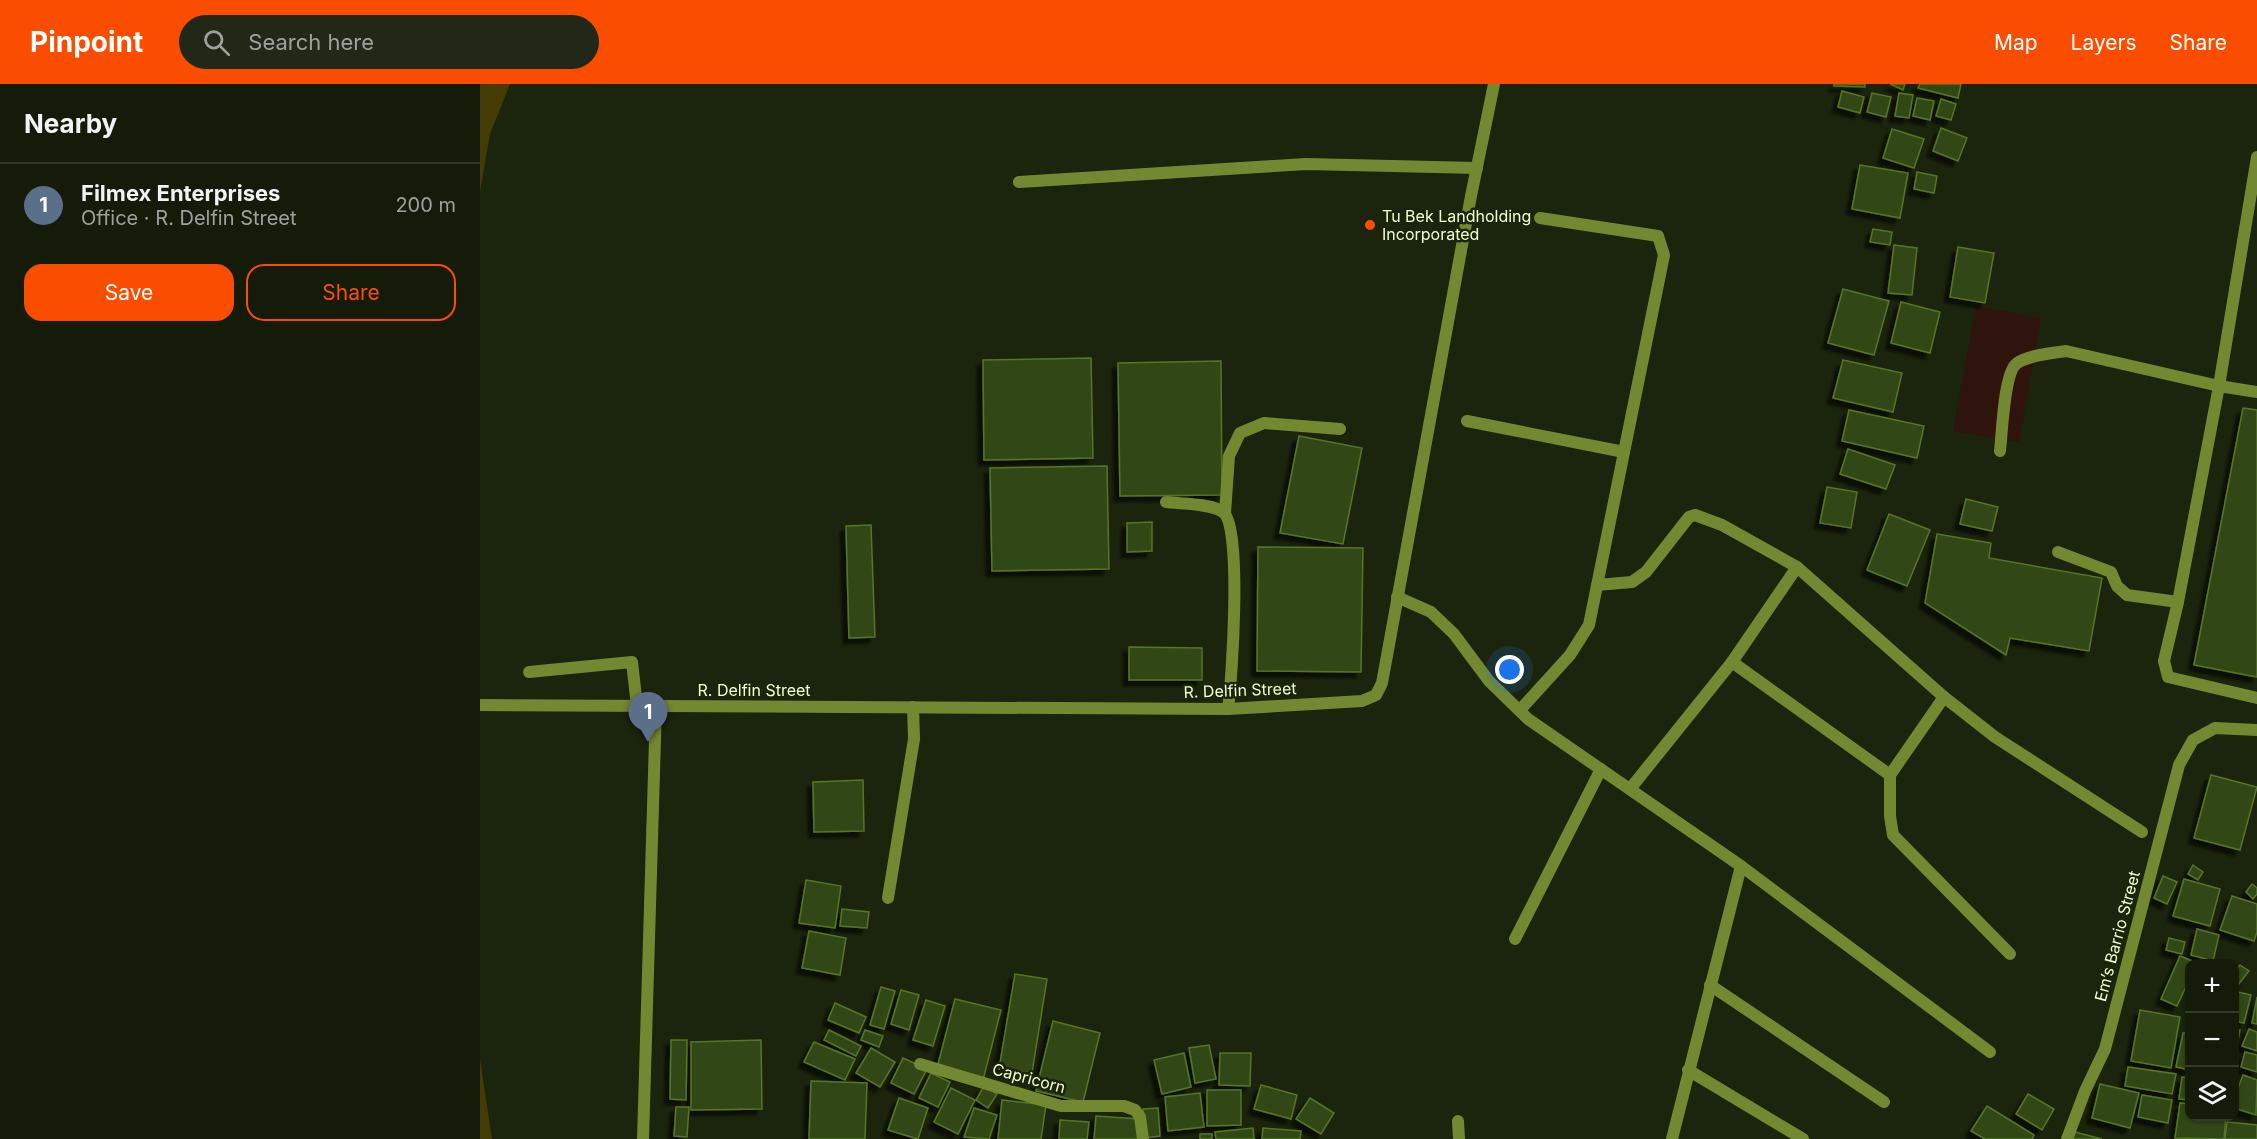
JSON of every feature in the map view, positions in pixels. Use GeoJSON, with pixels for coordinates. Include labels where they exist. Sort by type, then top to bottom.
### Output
{"type":"FeatureCollection","features":[{"type":"Feature","properties":{"kind":"street","name":"R. Delfin Street"},"geometry":{"type":"LineString","coordinates":[[480,705],[1228,709],[1362,701],[1376,695],[1382,684],[1494,84]]}},
{"type":"Feature","properties":{"kind":"street"},"geometry":{"type":"LineString","coordinates":[[2257,157],[2219,386],[2178,602],[2164,662],[2168,677],[2257,698]]}},
{"type":"Feature","properties":{"kind":"street"},"geometry":{"type":"LineString","coordinates":[[1019,182],[1306,164],[1477,168]]}},
{"type":"Feature","properties":{"kind":"street"},"geometry":{"type":"LineString","coordinates":[[1520,710],[1570,655],[1590,625],[1664,255],[1658,236],[1540,218]]}},
{"type":"Feature","properties":{"kind":"street"},"geometry":{"type":"LineString","coordinates":[[2000,451],[2007,384],[2011,372],[2016,364],[2044,354],[2066,351],[2219,386],[2257,392]]}},
{"type":"Feature","properties":{"kind":"street"},"geometry":{"type":"LineString","coordinates":[[1467,421],[1624,452]]}},
{"type":"Feature","properties":{"kind":"street"},"geometry":{"type":"LineString","coordinates":[[1225,513],[1229,456],[1240,433],[1264,423],[1340,429]]}},
{"type":"Feature","properties":{"kind":"street"},"geometry":{"type":"LineString","coordinates":[[1166,502],[1215,507],[1225,513],[1231,524],[1234,548],[1231,683],[1228,709]]}},
{"type":"Feature","properties":{"kind":"street"},"geometry":{"type":"LineString","coordinates":[[1597,585],[1632,582],[1646,572],[1684,521],[1695,515],[1722,525],[1797,567],[1944,697],[1995,737],[2142,832]]}},
{"type":"Feature","properties":{"kind":"street"},"geometry":{"type":"LineString","coordinates":[[2058,552],[2111,572],[2117,586],[2127,595],[2178,602]]}},
{"type":"Feature","properties":{"kind":"street"},"geometry":{"type":"LineString","coordinates":[[1630,789],[1732,662],[1797,567]]}},
{"type":"Feature","properties":{"kind":"street"},"geometry":{"type":"LineString","coordinates":[[1397,597],[1431,612],[1454,634],[1489,681],[1528,719],[1741,866],[1990,1052]]}},
{"type":"Feature","properties":{"kind":"street"},"geometry":{"type":"LineString","coordinates":[[529,672],[632,662],[637,706]]}},
{"type":"Feature","properties":{"kind":"street"},"geometry":{"type":"LineString","coordinates":[[1732,662],[1890,775]]}},
{"type":"Feature","properties":{"kind":"street"},"geometry":{"type":"LineString","coordinates":[[1944,697],[1890,775],[1890,816],[1893,835],[2010,954]]}},
{"type":"Feature","properties":{"kind":"street"},"geometry":{"type":"LineString","coordinates":[[643,1139],[656,706]]}},
{"type":"Feature","properties":{"kind":"street"},"geometry":{"type":"LineString","coordinates":[[888,898],[914,739],[913,708]]}},
{"type":"Feature","properties":{"kind":"street","name":"Em’s Barrio Street"},"geometry":{"type":"LineString","coordinates":[[2067,1139],[2085,1091],[2105,1049],[2179,765],[2193,740],[2215,728],[2257,730]]}},
{"type":"Feature","properties":{"kind":"street"},"geometry":{"type":"LineString","coordinates":[[1515,939],[1601,769]]}},
{"type":"Feature","properties":{"kind":"street"},"geometry":{"type":"LineString","coordinates":[[1672,1139],[1741,866]]}},
{"type":"Feature","properties":{"kind":"street"},"geometry":{"type":"LineString","coordinates":[[1710,985],[1884,1102]]}},
{"type":"Feature","properties":{"kind":"street","name":"Capricorn"},"geometry":{"type":"LineString","coordinates":[[920,1064],[1061,1106],[1124,1106],[1135,1110],[1140,1117],[1143,1139]]}},
{"type":"Feature","properties":{"kind":"street"},"geometry":{"type":"LineString","coordinates":[[1688,1070],[1803,1139]]}},
{"type":"Feature","properties":{"kind":"street"},"geometry":{"type":"LineString","coordinates":[[1458,1120],[1459,1139]]}},
{"type":"Feature","properties":{"kind":"shaded area"},"geometry":{"type":"Polygon","coordinates":[[[480,84],[510,84],[490,134],[480,192],[480,84]]]}},
{"type":"Feature","properties":{"kind":"shaded area"},"geometry":{"type":"Polygon","coordinates":[[[1976,306],[2041,318],[2019,442],[1953,431],[1976,306]]]}},
{"type":"Feature","properties":{"kind":"shaded area"},"geometry":{"type":"Polygon","coordinates":[[[480,1059],[492,1139],[480,1139],[480,1059]]]}},
{"type":"Feature","properties":{"kind":"building"},"geometry":{"type":"Polygon","coordinates":[[[1834,84],[1865,84],[1865,87],[1834,86],[1834,84]]]}},
{"type":"Feature","properties":{"kind":"building"},"geometry":{"type":"Polygon","coordinates":[[[1890,84],[1905,84],[1903,90],[1890,84]]]}},
{"type":"Feature","properties":{"kind":"building"},"geometry":{"type":"Polygon","coordinates":[[[1920,84],[1961,84],[1958,98],[1918,88],[1920,84]]]}},
{"type":"Feature","properties":{"kind":"building"},"geometry":{"type":"Polygon","coordinates":[[[1842,91],[1864,97],[1860,113],[1838,107],[1842,91]]]}},
{"type":"Feature","properties":{"kind":"building"},"geometry":{"type":"Polygon","coordinates":[[[1872,93],[1891,97],[1886,117],[1867,112],[1872,93]]]}},
{"type":"Feature","properties":{"kind":"building"},"geometry":{"type":"Polygon","coordinates":[[[1899,93],[1913,95],[1909,118],[1895,116],[1899,93]]]}},
{"type":"Feature","properties":{"kind":"building"},"geometry":{"type":"Polygon","coordinates":[[[1917,98],[1934,101],[1930,120],[1913,116],[1917,98]]]}},
{"type":"Feature","properties":{"kind":"building"},"geometry":{"type":"Polygon","coordinates":[[[1941,99],[1956,104],[1951,120],[1936,116],[1941,99]]]}},
{"type":"Feature","properties":{"kind":"building"},"geometry":{"type":"Polygon","coordinates":[[[1941,128],[1967,138],[1958,161],[1933,151],[1941,128]]]}},
{"type":"Feature","properties":{"kind":"building"},"geometry":{"type":"Polygon","coordinates":[[[1892,129],[1924,139],[1914,168],[1883,158],[1892,129]]]}},
{"type":"Feature","properties":{"kind":"building"},"geometry":{"type":"Polygon","coordinates":[[[1860,165],[1908,173],[1900,218],[1852,209],[1860,165]]]}},
{"type":"Feature","properties":{"kind":"building"},"geometry":{"type":"Polygon","coordinates":[[[1917,172],[1937,176],[1934,193],[1914,189],[1917,172]]]}},
{"type":"Feature","properties":{"kind":"building"},"geometry":{"type":"Polygon","coordinates":[[[1873,229],[1892,232],[1890,245],[1870,242],[1873,229]]]}},
{"type":"Feature","properties":{"kind":"building"},"geometry":{"type":"Polygon","coordinates":[[[1894,245],[1917,248],[1912,295],[1888,293],[1894,245]]]}},
{"type":"Feature","properties":{"kind":"building"},"geometry":{"type":"Polygon","coordinates":[[[1958,247],[1994,253],[1985,303],[1950,297],[1958,247]]]}},
{"type":"Feature","properties":{"kind":"building"},"geometry":{"type":"Polygon","coordinates":[[[1843,289],[1889,301],[1874,355],[1828,343],[1843,289]]]}},
{"type":"Feature","properties":{"kind":"building"},"geometry":{"type":"Polygon","coordinates":[[[1901,302],[1940,312],[1930,353],[1891,343],[1901,302]]]}},
{"type":"Feature","properties":{"kind":"building"},"geometry":{"type":"Polygon","coordinates":[[[1091,358],[1093,458],[984,460],[983,360],[1091,358]]]}},
{"type":"Feature","properties":{"kind":"building"},"geometry":{"type":"Polygon","coordinates":[[[1843,360],[1902,373],[1893,412],[1833,398],[1843,360]]]}},
{"type":"Feature","properties":{"kind":"building"},"geometry":{"type":"Polygon","coordinates":[[[1221,361],[1222,495],[1120,496],[1118,363],[1221,361]]]}},
{"type":"Feature","properties":{"kind":"building"},"geometry":{"type":"Polygon","coordinates":[[[2243,408],[2257,410],[2257,677],[2194,665],[2243,408]]]}},
{"type":"Feature","properties":{"kind":"building"},"geometry":{"type":"Polygon","coordinates":[[[1849,410],[1924,426],[1917,458],[1842,441],[1849,410]]]}},
{"type":"Feature","properties":{"kind":"building"},"geometry":{"type":"Polygon","coordinates":[[[1299,436],[1362,448],[1343,544],[1280,533],[1299,436]]]}},
{"type":"Feature","properties":{"kind":"building"},"geometry":{"type":"Polygon","coordinates":[[[1848,449],[1895,465],[1886,489],[1840,474],[1848,449]]]}},
{"type":"Feature","properties":{"kind":"building"},"geometry":{"type":"Polygon","coordinates":[[[1107,466],[1109,569],[992,571],[990,468],[1107,466]]]}},
{"type":"Feature","properties":{"kind":"building"},"geometry":{"type":"Polygon","coordinates":[[[1827,487],[1857,492],[1851,528],[1820,523],[1827,487]]]}},
{"type":"Feature","properties":{"kind":"building"},"geometry":{"type":"Polygon","coordinates":[[[1966,499],[1998,507],[1992,531],[1960,524],[1966,499]]]}},
{"type":"Feature","properties":{"kind":"building"},"geometry":{"type":"Polygon","coordinates":[[[1889,514],[1930,530],[1907,586],[1867,570],[1889,514]]]}},
{"type":"Feature","properties":{"kind":"building"},"geometry":{"type":"Polygon","coordinates":[[[1152,522],[1152,551],[1127,552],[1127,523],[1152,522]]]}},
{"type":"Feature","properties":{"kind":"building"},"geometry":{"type":"Polygon","coordinates":[[[871,525],[875,637],[849,638],[846,526],[871,525]]]}},
{"type":"Feature","properties":{"kind":"building"},"geometry":{"type":"Polygon","coordinates":[[[1937,534],[1991,543],[1989,558],[2102,578],[2089,651],[2010,638],[2006,655],[1925,603],[1937,534]]]}},
{"type":"Feature","properties":{"kind":"building"},"geometry":{"type":"Polygon","coordinates":[[[1258,547],[1363,548],[1361,672],[1257,671],[1258,547]]]}},
{"type":"Feature","properties":{"kind":"building"},"geometry":{"type":"Polygon","coordinates":[[[1129,647],[1202,648],[1202,680],[1129,680],[1129,647]]]}},
{"type":"Feature","properties":{"kind":"building"},"geometry":{"type":"Polygon","coordinates":[[[2211,775],[2257,787],[2240,850],[2194,838],[2211,775]]]}},
{"type":"Feature","properties":{"kind":"building"},"geometry":{"type":"Polygon","coordinates":[[[863,780],[864,831],[814,832],[813,782],[863,780]]]}},
{"type":"Feature","properties":{"kind":"building"},"geometry":{"type":"Polygon","coordinates":[[[2193,865],[2203,872],[2198,880],[2188,874],[2193,865]]]}},
{"type":"Feature","properties":{"kind":"building"},"geometry":{"type":"Polygon","coordinates":[[[2163,876],[2177,882],[2167,904],[2154,898],[2163,876]]]}},
{"type":"Feature","properties":{"kind":"building"},"geometry":{"type":"Polygon","coordinates":[[[2184,879],[2220,889],[2210,926],[2173,916],[2184,879]]]}},
{"type":"Feature","properties":{"kind":"building"},"geometry":{"type":"Polygon","coordinates":[[[806,880],[841,886],[835,928],[799,923],[806,880]]]}},
{"type":"Feature","properties":{"kind":"building"},"geometry":{"type":"Polygon","coordinates":[[[2252,884],[2257,888],[2257,894],[2253,899],[2246,892],[2252,884]]]}},
{"type":"Feature","properties":{"kind":"building"},"geometry":{"type":"Polygon","coordinates":[[[2232,896],[2257,904],[2257,932],[2254,941],[2220,930],[2232,896]]]}},
{"type":"Feature","properties":{"kind":"building"},"geometry":{"type":"Polygon","coordinates":[[[842,909],[869,912],[867,928],[840,926],[842,909]]]}},
{"type":"Feature","properties":{"kind":"building"},"geometry":{"type":"Polygon","coordinates":[[[2197,929],[2219,935],[2213,959],[2191,955],[2197,929]]]}},
{"type":"Feature","properties":{"kind":"building"},"geometry":{"type":"Polygon","coordinates":[[[809,931],[846,938],[840,975],[802,968],[809,931]]]}},
{"type":"Feature","properties":{"kind":"building"},"geometry":{"type":"Polygon","coordinates":[[[2169,938],[2185,942],[2182,954],[2166,950],[2169,938]]]}},
{"type":"Feature","properties":{"kind":"building"},"geometry":{"type":"Polygon","coordinates":[[[2180,956],[2187,959],[2185,959],[2185,989],[2177,1006],[2161,999],[2180,956]]]}},
{"type":"Feature","properties":{"kind":"building"},"geometry":{"type":"Polygon","coordinates":[[[2239,966],[2249,971],[2239,984],[2239,966]]]}},
{"type":"Feature","properties":{"kind":"building"},"geometry":{"type":"Polygon","coordinates":[[[1015,974],[1047,979],[1032,1073],[999,1069],[1015,974]]]}},
{"type":"Feature","properties":{"kind":"building"},"geometry":{"type":"Polygon","coordinates":[[[881,987],[895,991],[884,1029],[870,1025],[881,987]]]}},
{"type":"Feature","properties":{"kind":"building"},"geometry":{"type":"Polygon","coordinates":[[[901,990],[919,995],[909,1030],[891,1024],[901,990]]]}},
{"type":"Feature","properties":{"kind":"building"},"geometry":{"type":"Polygon","coordinates":[[[2239,992],[2251,995],[2244,1023],[2239,1022],[2239,992]]]}},
{"type":"Feature","properties":{"kind":"building"},"geometry":{"type":"Polygon","coordinates":[[[2257,997],[2257,1024],[2252,1023],[2257,997]]]}},
{"type":"Feature","properties":{"kind":"building"},"geometry":{"type":"Polygon","coordinates":[[[955,999],[1001,1010],[983,1080],[937,1068],[955,999]]]}},
{"type":"Feature","properties":{"kind":"building"},"geometry":{"type":"Polygon","coordinates":[[[926,1000],[945,1006],[933,1046],[913,1040],[926,1000]]]}},
{"type":"Feature","properties":{"kind":"building"},"geometry":{"type":"Polygon","coordinates":[[[835,1003],[866,1017],[859,1033],[828,1020],[835,1003]]]}},
{"type":"Feature","properties":{"kind":"building"},"geometry":{"type":"Polygon","coordinates":[[[2140,1010],[2180,1017],[2171,1068],[2131,1061],[2140,1010]]]}},
{"type":"Feature","properties":{"kind":"building"},"geometry":{"type":"Polygon","coordinates":[[[1053,1021],[1100,1033],[1083,1102],[1036,1091],[1053,1021]]]}},
{"type":"Feature","properties":{"kind":"building"},"geometry":{"type":"Polygon","coordinates":[[[2249,1029],[2257,1032],[2257,1051],[2242,1046],[2249,1029]]]}},
{"type":"Feature","properties":{"kind":"building"},"geometry":{"type":"Polygon","coordinates":[[[829,1030],[861,1046],[856,1056],[824,1040],[829,1030]]]}},
{"type":"Feature","properties":{"kind":"building"},"geometry":{"type":"Polygon","coordinates":[[[865,1030],[883,1036],[879,1047],[861,1040],[865,1030]]]}},
{"type":"Feature","properties":{"kind":"building"},"geometry":{"type":"Polygon","coordinates":[[[2183,1033],[2185,1033],[2185,1069],[2176,1067],[2183,1033]]]}},
{"type":"Feature","properties":{"kind":"building"},"geometry":{"type":"Polygon","coordinates":[[[671,1040],[687,1040],[686,1100],[670,1099],[671,1040]]]}},
{"type":"Feature","properties":{"kind":"building"},"geometry":{"type":"Polygon","coordinates":[[[761,1040],[762,1109],[691,1110],[691,1042],[761,1040]]]}},
{"type":"Feature","properties":{"kind":"building"},"geometry":{"type":"Polygon","coordinates":[[[814,1042],[855,1059],[845,1080],[804,1062],[814,1042]]]}},
{"type":"Feature","properties":{"kind":"building"},"geometry":{"type":"Polygon","coordinates":[[[1209,1045],[1216,1079],[1195,1083],[1189,1048],[1209,1045]]]}},
{"type":"Feature","properties":{"kind":"building"},"geometry":{"type":"Polygon","coordinates":[[[871,1048],[895,1062],[880,1087],[856,1073],[871,1048]]]}},
{"type":"Feature","properties":{"kind":"building"},"geometry":{"type":"Polygon","coordinates":[[[2245,1052],[2257,1055],[2257,1072],[2241,1067],[2245,1052]]]}},
{"type":"Feature","properties":{"kind":"building"},"geometry":{"type":"Polygon","coordinates":[[[1184,1053],[1191,1087],[1162,1094],[1154,1060],[1184,1053]]]}},
{"type":"Feature","properties":{"kind":"building"},"geometry":{"type":"Polygon","coordinates":[[[1220,1053],[1251,1053],[1250,1086],[1219,1085],[1220,1053]]]}},
{"type":"Feature","properties":{"kind":"building"},"geometry":{"type":"Polygon","coordinates":[[[903,1058],[927,1069],[914,1094],[891,1083],[903,1058]]]}},
{"type":"Feature","properties":{"kind":"building"},"geometry":{"type":"Polygon","coordinates":[[[2128,1067],[2176,1074],[2172,1094],[2125,1086],[2128,1067]]]}},
{"type":"Feature","properties":{"kind":"building"},"geometry":{"type":"Polygon","coordinates":[[[931,1073],[950,1082],[938,1107],[919,1098],[931,1073]]]}},
{"type":"Feature","properties":{"kind":"building"},"geometry":{"type":"Polygon","coordinates":[[[2243,1075],[2257,1080],[2256,1115],[2239,1110],[2239,1086],[2243,1075]]]}},
{"type":"Feature","properties":{"kind":"building"},"geometry":{"type":"Polygon","coordinates":[[[2182,1077],[2185,1077],[2185,1100],[2179,1099],[2182,1077]]]}},
{"type":"Feature","properties":{"kind":"building"},"geometry":{"type":"Polygon","coordinates":[[[811,1081],[867,1083],[865,1139],[809,1139],[811,1081]]]}},
{"type":"Feature","properties":{"kind":"building"},"geometry":{"type":"Polygon","coordinates":[[[2100,1084],[2139,1093],[2130,1128],[2092,1118],[2100,1084]]]}},
{"type":"Feature","properties":{"kind":"building"},"geometry":{"type":"Polygon","coordinates":[[[1261,1085],[1297,1095],[1291,1119],[1254,1109],[1261,1085]]]}},
{"type":"Feature","properties":{"kind":"building"},"geometry":{"type":"Polygon","coordinates":[[[984,1086],[997,1094],[988,1108],[976,1100],[984,1086]]]}},
{"type":"Feature","properties":{"kind":"building"},"geometry":{"type":"Polygon","coordinates":[[[951,1088],[975,1100],[958,1134],[934,1122],[951,1088]]]}},
{"type":"Feature","properties":{"kind":"building"},"geometry":{"type":"Polygon","coordinates":[[[1207,1090],[1241,1090],[1241,1125],[1207,1126],[1207,1090]]]}},
{"type":"Feature","properties":{"kind":"building"},"geometry":{"type":"Polygon","coordinates":[[[1200,1093],[1204,1127],[1168,1131],[1165,1097],[1200,1093]]]}},
{"type":"Feature","properties":{"kind":"building"},"geometry":{"type":"Polygon","coordinates":[[[2028,1094],[2054,1109],[2042,1130],[2016,1114],[2028,1094]]]}},
{"type":"Feature","properties":{"kind":"building"},"geometry":{"type":"Polygon","coordinates":[[[2142,1095],[2172,1100],[2168,1123],[2138,1117],[2142,1095]]]}},
{"type":"Feature","properties":{"kind":"building"},"geometry":{"type":"Polygon","coordinates":[[[899,1098],[928,1108],[918,1139],[888,1130],[899,1098]]]}},
{"type":"Feature","properties":{"kind":"building"},"geometry":{"type":"Polygon","coordinates":[[[1310,1098],[1334,1113],[1321,1134],[1296,1119],[1310,1098]]]}},
{"type":"Feature","properties":{"kind":"building"},"geometry":{"type":"Polygon","coordinates":[[[1002,1100],[1046,1105],[1041,1139],[998,1139],[1002,1100]]]}},
{"type":"Feature","properties":{"kind":"building"},"geometry":{"type":"Polygon","coordinates":[[[2180,1103],[2185,1104],[2185,1121],[2226,1121],[2224,1139],[2175,1138],[2180,1103]]]}},
{"type":"Feature","properties":{"kind":"building"},"geometry":{"type":"Polygon","coordinates":[[[1987,1106],[2034,1135],[2032,1139],[1985,1139],[1971,1131],[1987,1106]]]}},
{"type":"Feature","properties":{"kind":"building"},"geometry":{"type":"Polygon","coordinates":[[[676,1107],[689,1107],[687,1137],[674,1136],[676,1107]]]}},
{"type":"Feature","properties":{"kind":"building"},"geometry":{"type":"Polygon","coordinates":[[[974,1108],[997,1115],[989,1139],[964,1137],[974,1108]]]}},
{"type":"Feature","properties":{"kind":"building"},"geometry":{"type":"Polygon","coordinates":[[[1158,1108],[1160,1136],[1145,1138],[1143,1109],[1158,1108]]]}},
{"type":"Feature","properties":{"kind":"building"},"geometry":{"type":"Polygon","coordinates":[[[1096,1116],[1140,1119],[1138,1139],[1094,1139],[1096,1116]]]}},
{"type":"Feature","properties":{"kind":"building"},"geometry":{"type":"Polygon","coordinates":[[[1060,1120],[1089,1122],[1087,1139],[1059,1139],[1060,1120]]]}},
{"type":"Feature","properties":{"kind":"building"},"geometry":{"type":"Polygon","coordinates":[[[2227,1122],[2257,1125],[2257,1139],[2225,1139],[2227,1122]]]}},
{"type":"Feature","properties":{"kind":"building"},"geometry":{"type":"Polygon","coordinates":[[[1253,1128],[1254,1139],[1216,1139],[1215,1132],[1253,1128]]]}},
{"type":"Feature","properties":{"kind":"building"},"geometry":{"type":"Polygon","coordinates":[[[1263,1128],[1301,1131],[1300,1139],[1262,1139],[1263,1128]]]}},
{"type":"Feature","properties":{"kind":"building"},"geometry":{"type":"Polygon","coordinates":[[[2075,1132],[2102,1139],[2073,1139],[2075,1132]]]}},
{"type":"Feature","properties":{"kind":"building"},"geometry":{"type":"Polygon","coordinates":[[[1200,1134],[1212,1134],[1212,1139],[1200,1139],[1200,1134]]]}},
{"type":"Feature","properties":{"kind":"place","name":"Tu Bek Landholding Incorporated"},"geometry":{"type":"Point","coordinates":[1370,225]}},
{"type":"Feature","properties":{"kind":"place","name":"Filmex Enterprises"},"geometry":{"type":"Point","coordinates":[648,742]}}]}
